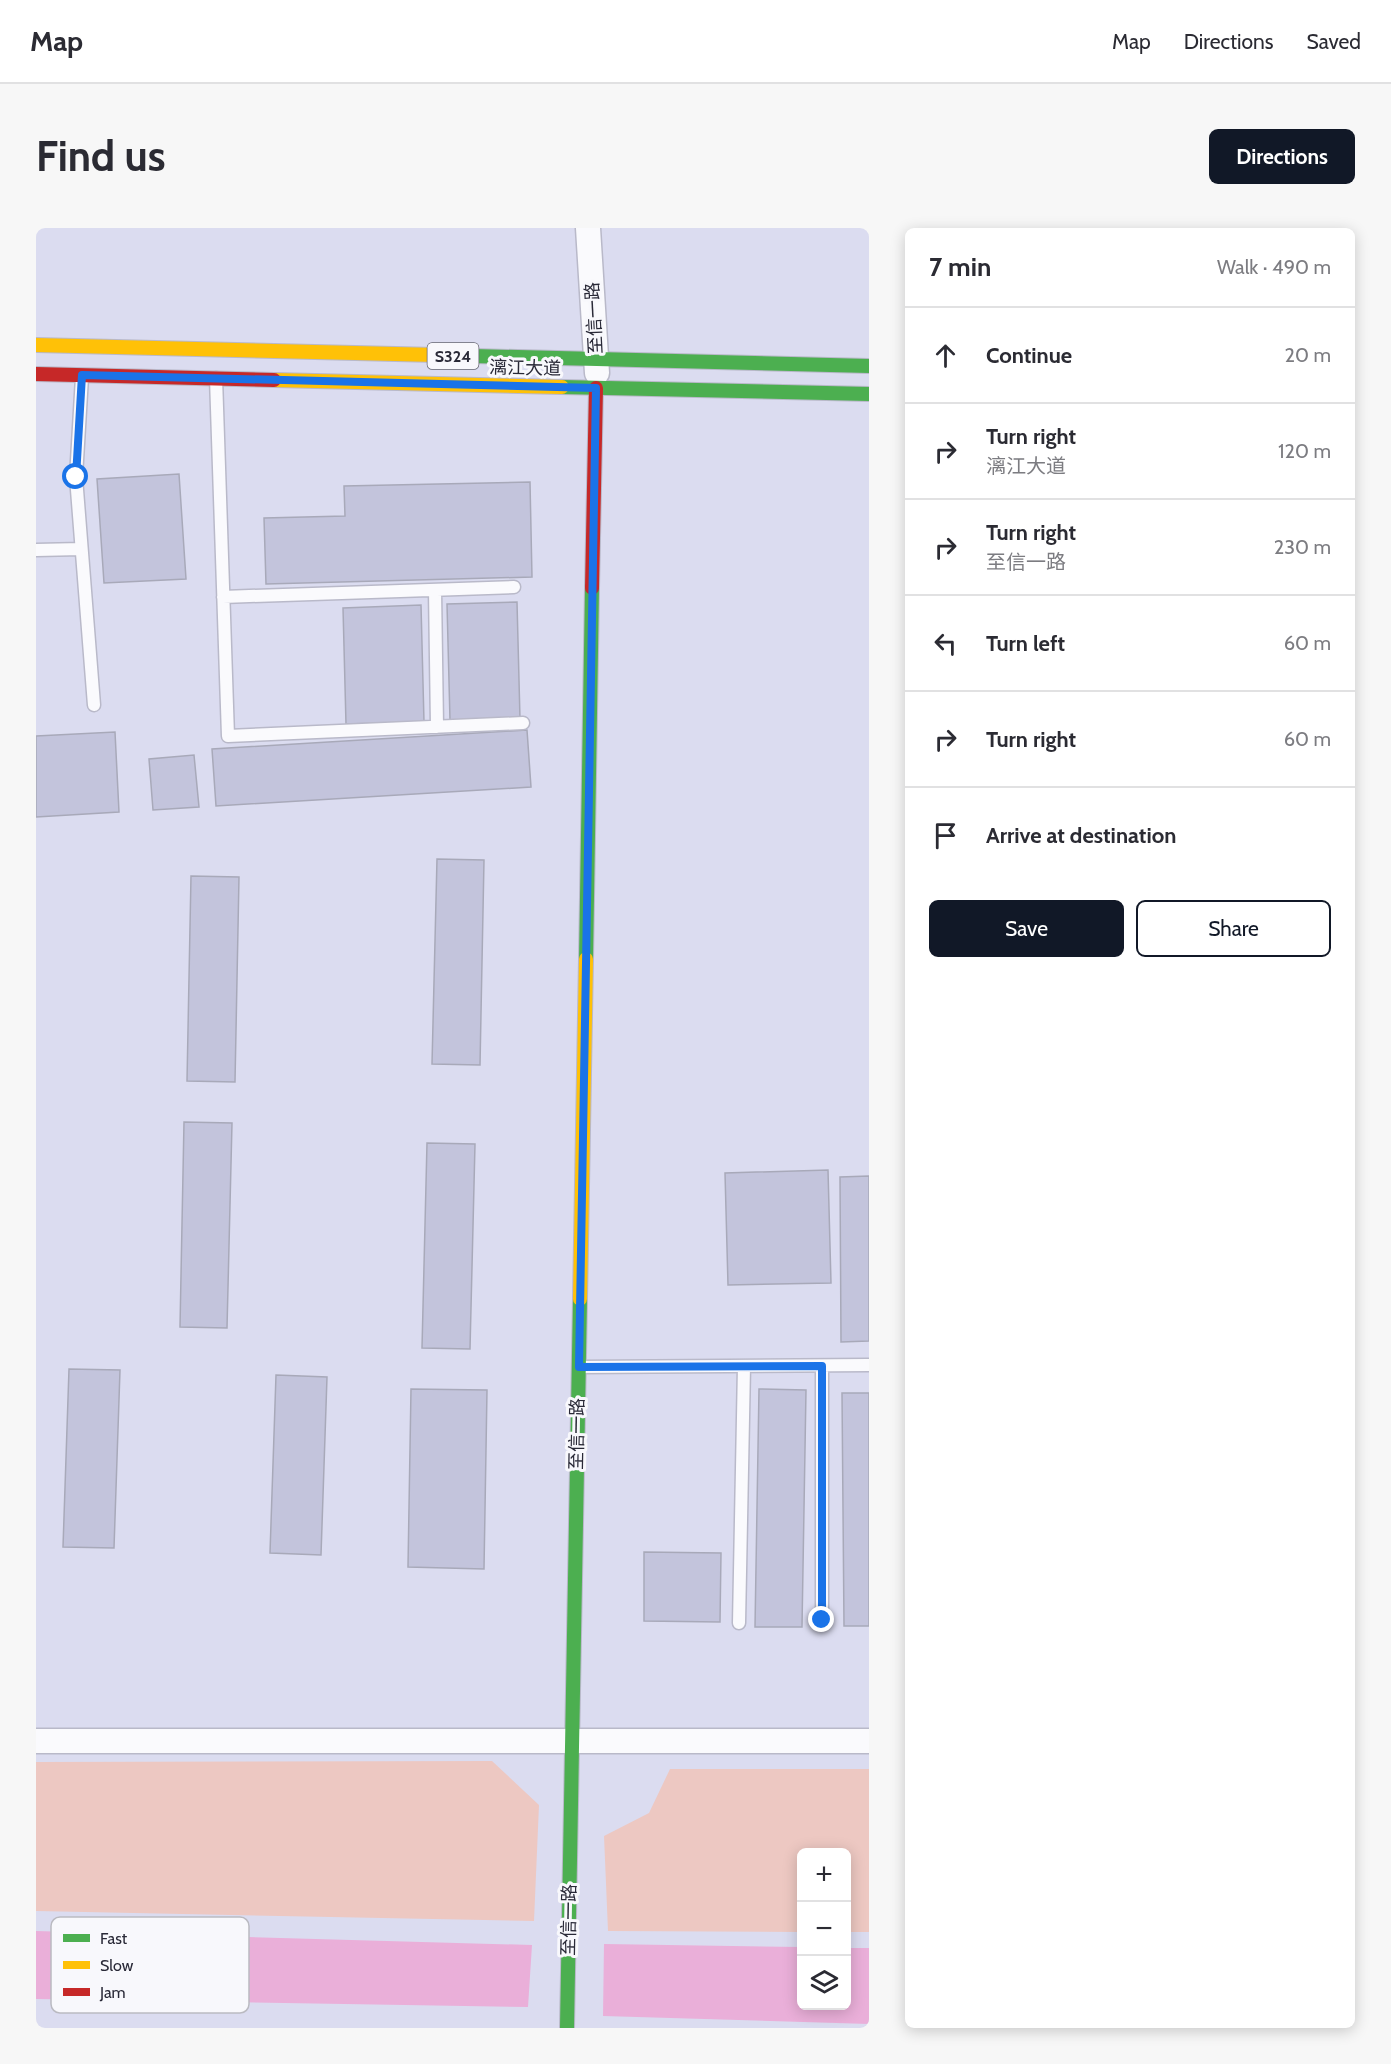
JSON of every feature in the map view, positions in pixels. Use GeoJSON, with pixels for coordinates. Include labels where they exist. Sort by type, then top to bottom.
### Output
{"type":"FeatureCollection","features":[{"type":"Feature","properties":{"kind":"main road","name":"S324"},"geometry":{"type":"LineString","coordinates":[[36,345],[869,366]]}},
{"type":"Feature","properties":{"kind":"main road","name":"漓江大道"},"geometry":{"type":"LineString","coordinates":[[36,374],[869,394]]}},
{"type":"Feature","properties":{"kind":"main road","name":"至信一路"},"geometry":{"type":"LineString","coordinates":[[567,2028],[596,388]]}},
{"type":"Feature","properties":{"kind":"street","name":"至信一路"},"geometry":{"type":"LineString","coordinates":[[588,228],[597,359],[596,388]]}},
{"type":"Feature","properties":{"kind":"street"},"geometry":{"type":"LineString","coordinates":[[36,1741],[869,1741]]}},
{"type":"Feature","properties":{"kind":"lane"},"geometry":{"type":"LineString","coordinates":[[82,375],[76,477],[94,705]]}},
{"type":"Feature","properties":{"kind":"lane"},"geometry":{"type":"LineString","coordinates":[[216,378],[228,736],[523,723]]}},
{"type":"Feature","properties":{"kind":"lane"},"geometry":{"type":"LineString","coordinates":[[36,550],[81,549]]}},
{"type":"Feature","properties":{"kind":"lane"},"geometry":{"type":"LineString","coordinates":[[224,597],[514,587]]}},
{"type":"Feature","properties":{"kind":"lane"},"geometry":{"type":"LineString","coordinates":[[435,590],[437,727]]}},
{"type":"Feature","properties":{"kind":"lane"},"geometry":{"type":"LineString","coordinates":[[579,1367],[869,1365]]}},
{"type":"Feature","properties":{"kind":"lane"},"geometry":{"type":"LineString","coordinates":[[739,1623],[744,1366]]}},
{"type":"Feature","properties":{"kind":"lane"},"geometry":{"type":"LineString","coordinates":[[822,1366],[822,1620]]}},
{"type":"Feature","properties":{"kind":"shaded area"},"geometry":{"type":"Polygon","coordinates":[[[492,1761],[539,1805],[534,1921],[36,1911],[36,1762],[492,1761]]]}},
{"type":"Feature","properties":{"kind":"shaded area"},"geometry":{"type":"Polygon","coordinates":[[[670,1769],[869,1769],[869,1932],[851,1932],[851,1848],[797,1848],[797,1932],[608,1931],[604,1836],[649,1813],[670,1769]]]}},
{"type":"Feature","properties":{"kind":"shaded area"},"geometry":{"type":"Polygon","coordinates":[[[36,1931],[51,1931],[51,1999],[36,1999],[36,1931]]]}},
{"type":"Feature","properties":{"kind":"shaded area"},"geometry":{"type":"Polygon","coordinates":[[[249,1937],[532,1945],[528,2007],[249,2002],[249,1937]]]}},
{"type":"Feature","properties":{"kind":"shaded area"},"geometry":{"type":"Polygon","coordinates":[[[604,1944],[797,1947],[797,2010],[851,2010],[851,1948],[869,1948],[869,2024],[603,2016],[604,1944]]]}},
{"type":"Feature","properties":{"kind":"building"},"geometry":{"type":"Polygon","coordinates":[[[179,474],[186,579],[104,583],[97,479],[179,474]]]}},
{"type":"Feature","properties":{"kind":"building"},"geometry":{"type":"Polygon","coordinates":[[[530,482],[532,577],[266,584],[264,518],[345,516],[344,486],[530,482]]]}},
{"type":"Feature","properties":{"kind":"building"},"geometry":{"type":"Polygon","coordinates":[[[517,602],[520,719],[450,720],[447,604],[517,602]]]}},
{"type":"Feature","properties":{"kind":"building"},"geometry":{"type":"Polygon","coordinates":[[[421,605],[424,722],[346,724],[343,608],[421,605]]]}},
{"type":"Feature","properties":{"kind":"building"},"geometry":{"type":"Polygon","coordinates":[[[527,730],[531,787],[216,806],[212,749],[527,730]]]}},
{"type":"Feature","properties":{"kind":"building"},"geometry":{"type":"Polygon","coordinates":[[[115,732],[119,812],[36,817],[36,736],[115,732]]]}},
{"type":"Feature","properties":{"kind":"building"},"geometry":{"type":"Polygon","coordinates":[[[194,755],[199,807],[153,810],[149,759],[194,755]]]}},
{"type":"Feature","properties":{"kind":"building"},"geometry":{"type":"Polygon","coordinates":[[[437,859],[484,860],[480,1065],[432,1064],[437,859]]]}},
{"type":"Feature","properties":{"kind":"building"},"geometry":{"type":"Polygon","coordinates":[[[191,876],[239,877],[235,1082],[187,1081],[191,876]]]}},
{"type":"Feature","properties":{"kind":"building"},"geometry":{"type":"Polygon","coordinates":[[[184,1122],[232,1123],[227,1328],[180,1327],[184,1122]]]}},
{"type":"Feature","properties":{"kind":"building"},"geometry":{"type":"Polygon","coordinates":[[[427,1143],[475,1144],[470,1349],[422,1348],[427,1143]]]}},
{"type":"Feature","properties":{"kind":"building"},"geometry":{"type":"Polygon","coordinates":[[[828,1170],[831,1283],[728,1285],[725,1173],[828,1170]]]}},
{"type":"Feature","properties":{"kind":"building"},"geometry":{"type":"Polygon","coordinates":[[[869,1176],[869,1341],[841,1342],[840,1177],[869,1176]]]}},
{"type":"Feature","properties":{"kind":"building"},"geometry":{"type":"Polygon","coordinates":[[[69,1369],[120,1370],[114,1548],[63,1547],[69,1369]]]}},
{"type":"Feature","properties":{"kind":"building"},"geometry":{"type":"Polygon","coordinates":[[[276,1375],[327,1377],[321,1555],[270,1553],[276,1375]]]}},
{"type":"Feature","properties":{"kind":"building"},"geometry":{"type":"Polygon","coordinates":[[[411,1389],[487,1390],[484,1569],[408,1567],[411,1389]]]}},
{"type":"Feature","properties":{"kind":"building"},"geometry":{"type":"Polygon","coordinates":[[[759,1389],[806,1390],[802,1627],[755,1627],[759,1389]]]}},
{"type":"Feature","properties":{"kind":"building"},"geometry":{"type":"Polygon","coordinates":[[[842,1393],[869,1393],[869,1626],[844,1626],[842,1393]]]}},
{"type":"Feature","properties":{"kind":"building"},"geometry":{"type":"Polygon","coordinates":[[[644,1552],[721,1553],[720,1622],[644,1621],[644,1552]]]}},
{"type":"Feature","properties":{"kind":"traffic: fast"},"geometry":{"type":"LineString","coordinates":[[436,355],[869,366]]}},
{"type":"Feature","properties":{"kind":"traffic: fast"},"geometry":{"type":"LineString","coordinates":[[562,387],[869,394]]}},
{"type":"Feature","properties":{"kind":"traffic: fast"},"geometry":{"type":"LineString","coordinates":[[586,959],[592,588]]}},
{"type":"Feature","properties":{"kind":"traffic: fast"},"geometry":{"type":"LineString","coordinates":[[567,2028],[580,1299]]}},
{"type":"Feature","properties":{"kind":"traffic: slow"},"geometry":{"type":"LineString","coordinates":[[36,345],[436,355]]}},
{"type":"Feature","properties":{"kind":"traffic: slow"},"geometry":{"type":"LineString","coordinates":[[274,380],[562,387]]}},
{"type":"Feature","properties":{"kind":"traffic: slow"},"geometry":{"type":"LineString","coordinates":[[580,1299],[586,959]]}},
{"type":"Feature","properties":{"kind":"traffic: jam"},"geometry":{"type":"LineString","coordinates":[[36,374],[274,380]]}},
{"type":"Feature","properties":{"kind":"traffic: jam"},"geometry":{"type":"LineString","coordinates":[[592,588],[596,388]]}},
{"type":"Feature","properties":{"kind":"route"},"geometry":{"type":"LineString","coordinates":[[76,477],[82,375],[596,388],[579,1367],[822,1366],[822,1620]]}}]}
